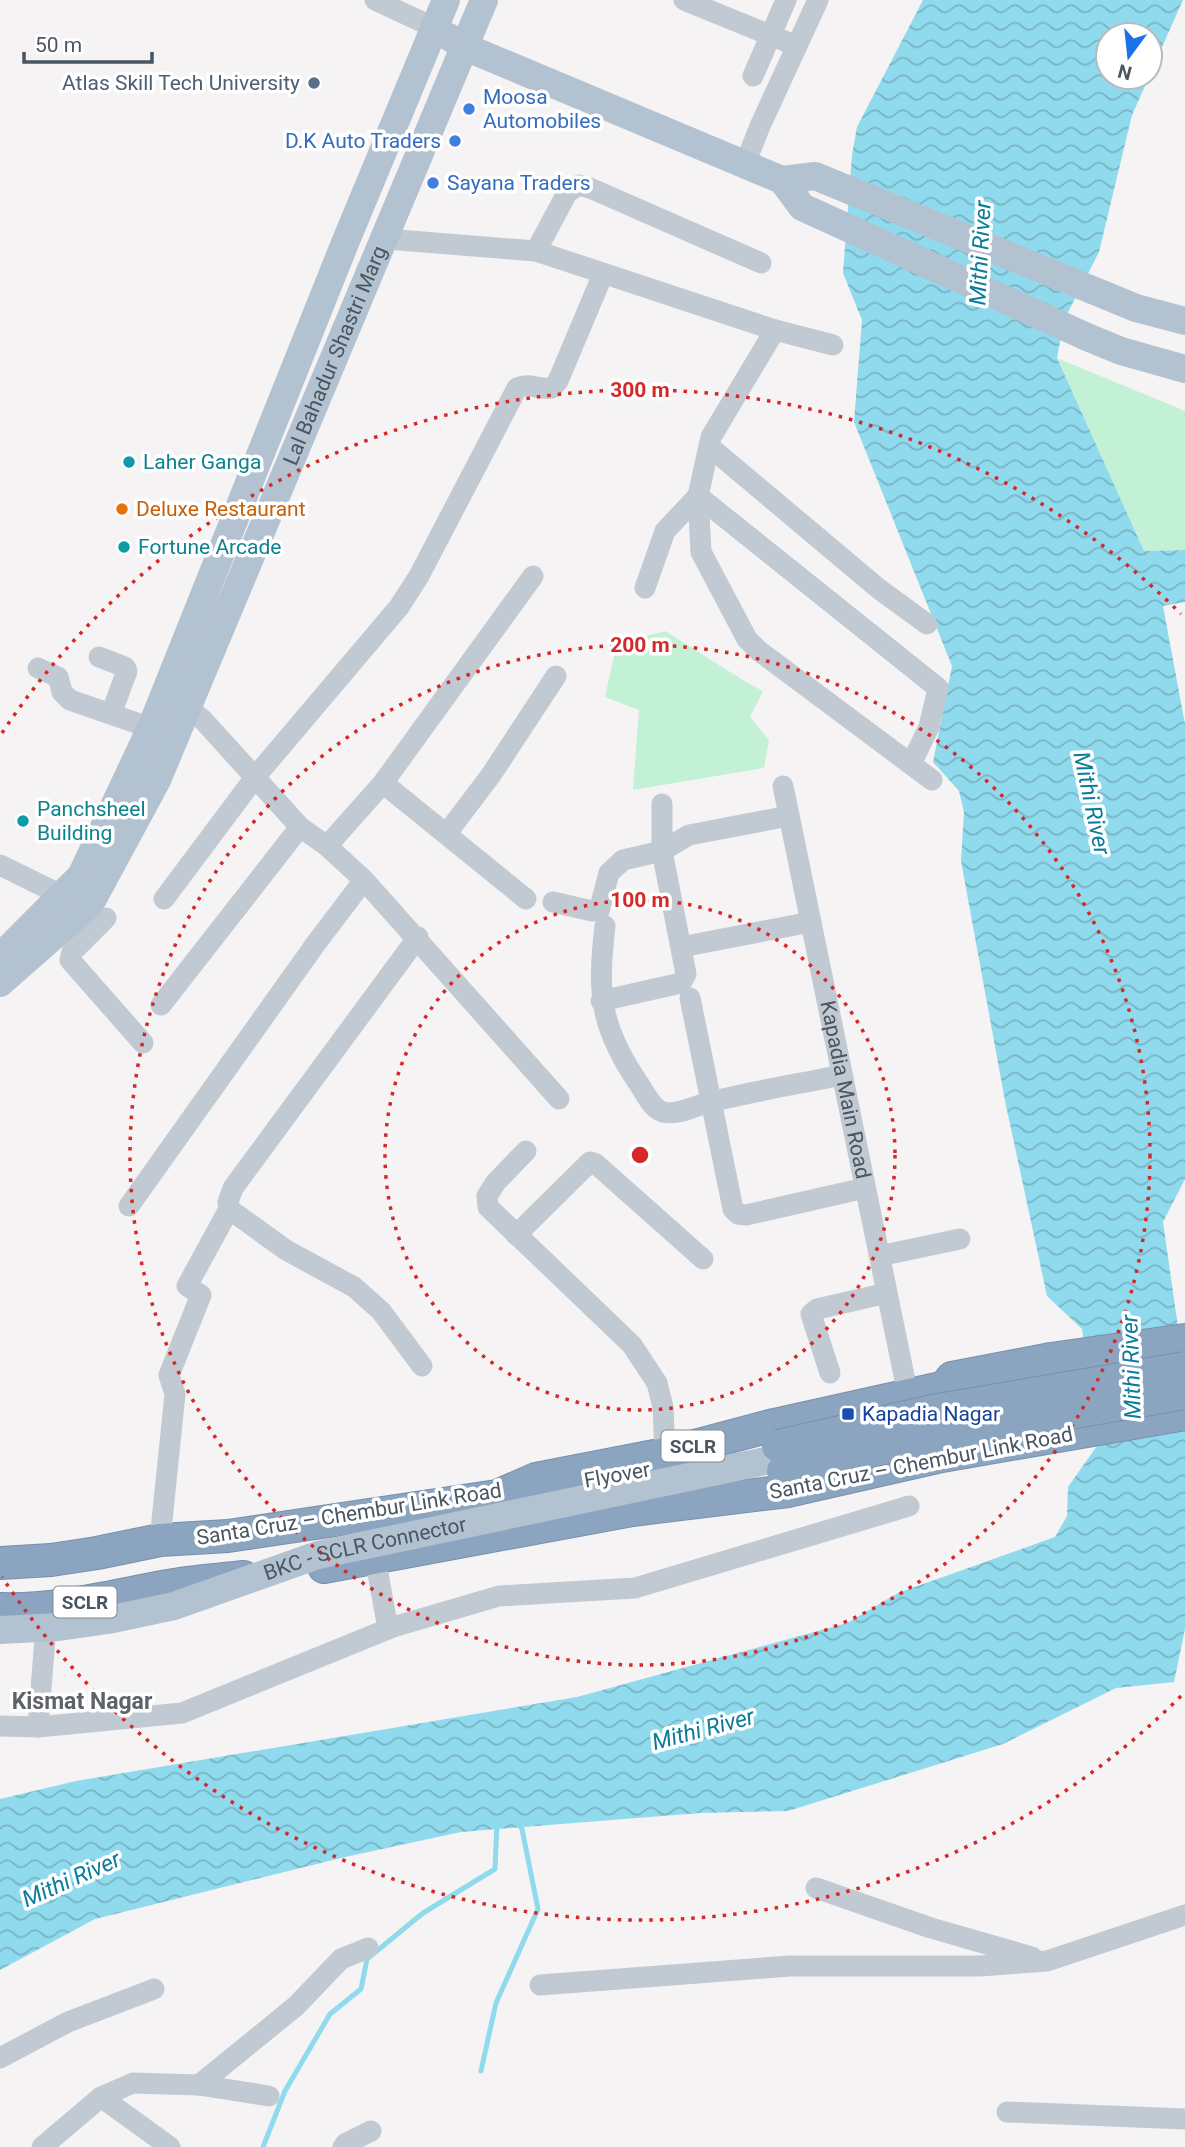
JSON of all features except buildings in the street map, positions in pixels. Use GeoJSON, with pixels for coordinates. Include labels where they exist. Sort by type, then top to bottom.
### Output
{"type":"FeatureCollection","features":[{"type":"Feature","properties":{"kind":"highway","name":"Santa Cruz – Chembur Link Road"},"geometry":{"type":"LineString","coordinates":[[0,1563],[51,1560],[97,1553],[165,1562],[228,1536],[497,1496],[536,1479],[665,1454],[774,1425],[945,1387],[953,1378],[1057,1365],[1185,1340]]}},
{"type":"Feature","properties":{"kind":"highway"},"geometry":{"type":"LineString","coordinates":[[1057,1365],[1185,1352]]}},
{"type":"Feature","properties":{"kind":"highway"},"geometry":{"type":"LineString","coordinates":[[780,1459],[932,1411],[1185,1368]]}},
{"type":"Feature","properties":{"kind":"highway"},"geometry":{"type":"LineString","coordinates":[[945,1387],[959,1453]]}},
{"type":"Feature","properties":{"kind":"highway"},"geometry":{"type":"LineString","coordinates":[[780,1459],[937,1436],[1185,1393]]}},
{"type":"Feature","properties":{"kind":"highway","name":"Santa Cruz – Chembur Link Road"},"geometry":{"type":"LineString","coordinates":[[0,1639],[45,1638],[110,1629],[177,1616],[325,1567],[632,1510],[788,1491],[959,1453],[1185,1415]]}},
{"type":"Feature","properties":{"kind":"highway","name":"Flyover"},"geometry":{"type":"LineString","coordinates":[[497,1496],[780,1459]]}},
{"type":"Feature","properties":{"kind":"highway","name":"Flyover"},"geometry":{"type":"LineString","coordinates":[[632,1510],[780,1459]]}},
{"type":"Feature","properties":{"kind":"highway","name":"SCLR"},"geometry":{"type":"LineString","coordinates":[[0,1584],[54,1581],[165,1562],[325,1567]]}},
{"type":"Feature","properties":{"kind":"highway","name":"SCLR"},"geometry":{"type":"LineString","coordinates":[[0,1609],[57,1606],[105,1599],[165,1562]]}},
{"type":"Feature","properties":{"kind":"main road","name":"Lal Bahadur Shastri Marg"},"geometry":{"type":"LineString","coordinates":[[73,918],[81,876],[151,728],[345,243],[446,0]]}},
{"type":"Feature","properties":{"kind":"main road","name":"Lal Bahadur Shastri Marg"},"geometry":{"type":"LineString","coordinates":[[0,983],[90,904],[157,779],[386,239],[484,0]]}},
{"type":"Feature","properties":{"kind":"main road"},"geometry":{"type":"LineString","coordinates":[[435,28],[465,47],[782,180],[803,207],[1087,337],[1121,351],[1185,369]]}},
{"type":"Feature","properties":{"kind":"main road"},"geometry":{"type":"LineString","coordinates":[[782,180],[815,176],[1099,293],[1177,315]]}},
{"type":"Feature","properties":{"kind":"main road"},"geometry":{"type":"LineString","coordinates":[[1148,359],[1185,380]]}},
{"type":"Feature","properties":{"kind":"main road","name":"Lal Bahadur Shastri Marg"},"geometry":{"type":"LineString","coordinates":[[0,957],[73,918]]}},
{"type":"Feature","properties":{"kind":"main road","name":"BKC - SCLR Connector"},"geometry":{"type":"LineString","coordinates":[[0,1630],[59,1627],[174,1606],[318,1555],[780,1459],[934,1423],[1185,1381]]}},
{"type":"Feature","properties":{"kind":"street"},"geometry":{"type":"LineString","coordinates":[[375,0],[435,28]]}},
{"type":"Feature","properties":{"kind":"street"},"geometry":{"type":"LineString","coordinates":[[684,0],[797,46]]}},
{"type":"Feature","properties":{"kind":"street"},"geometry":{"type":"LineString","coordinates":[[753,76],[786,0]]}},
{"type":"Feature","properties":{"kind":"street"},"geometry":{"type":"LineString","coordinates":[[745,164],[818,0]]}},
{"type":"Feature","properties":{"kind":"street"},"geometry":{"type":"LineString","coordinates":[[536,251],[567,193],[579,185],[761,263]]}},
{"type":"Feature","properties":{"kind":"street"},"geometry":{"type":"LineString","coordinates":[[386,239],[536,251],[775,330],[833,345]]}},
{"type":"Feature","properties":{"kind":"street"},"geometry":{"type":"LineString","coordinates":[[164,899],[256,776],[399,607],[419,576],[517,388],[527,384],[544,389],[552,388],[558,381],[603,274]]}},
{"type":"Feature","properties":{"kind":"street"},"geometry":{"type":"LineString","coordinates":[[775,330],[711,437],[698,496],[701,552],[747,639],[759,651],[932,780]]}},
{"type":"Feature","properties":{"kind":"street"},"geometry":{"type":"LineString","coordinates":[[710,447],[879,589],[927,624]]}},
{"type":"Feature","properties":{"kind":"street"},"geometry":{"type":"LineString","coordinates":[[645,588],[665,531],[698,496]]}},
{"type":"Feature","properties":{"kind":"street"},"geometry":{"type":"LineString","coordinates":[[698,496],[938,688],[929,727],[911,764]]}},
{"type":"Feature","properties":{"kind":"street"},"geometry":{"type":"LineString","coordinates":[[327,846],[383,783],[533,576]]}},
{"type":"Feature","properties":{"kind":"street"},"geometry":{"type":"LineString","coordinates":[[99,657],[125,667],[127,671],[111,714]]}},
{"type":"Feature","properties":{"kind":"street"},"geometry":{"type":"LineString","coordinates":[[38,668],[58,677],[62,692],[70,700],[151,728]]}},
{"type":"Feature","properties":{"kind":"street"},"geometry":{"type":"LineString","coordinates":[[447,833],[491,775],[556,676]]}},
{"type":"Feature","properties":{"kind":"street"},"geometry":{"type":"LineString","coordinates":[[187,707],[203,720],[256,776],[300,827],[327,846],[364,880],[418,937],[559,1099]]}},
{"type":"Feature","properties":{"kind":"street"},"geometry":{"type":"LineString","coordinates":[[383,783],[526,899]]}},
{"type":"Feature","properties":{"kind":"street","name":"Kapadia Main Road"},"geometry":{"type":"LineString","coordinates":[[783,786],[908,1395]]}},
{"type":"Feature","properties":{"kind":"street"},"geometry":{"type":"LineString","coordinates":[[601,1001],[681,982],[685,974],[662,851],[662,804]]}},
{"type":"Feature","properties":{"kind":"street"},"geometry":{"type":"LineString","coordinates":[[553,902],[599,911],[609,873],[624,860],[662,851],[690,835],[789,816]]}},
{"type":"Feature","properties":{"kind":"street"},"geometry":{"type":"LineString","coordinates":[[161,1005],[300,827]]}},
{"type":"Feature","properties":{"kind":"street"},"geometry":{"type":"LineString","coordinates":[[0,865],[73,918],[106,918]]}},
{"type":"Feature","properties":{"kind":"street"},"geometry":{"type":"LineString","coordinates":[[129,1206],[364,880]]}},
{"type":"Feature","properties":{"kind":"street"},"geometry":{"type":"LineString","coordinates":[[73,918],[69,956],[72,965],[143,1043]]}},
{"type":"Feature","properties":{"kind":"street"},"geometry":{"type":"LineString","coordinates":[[681,947],[811,922]]}},
{"type":"Feature","properties":{"kind":"street"},"geometry":{"type":"LineString","coordinates":[[605,926],[600,967],[601,1001],[608,1028],[620,1056],[660,1112],[670,1113],[842,1075]]}},
{"type":"Feature","properties":{"kind":"street"},"geometry":{"type":"LineString","coordinates":[[165,1562],[175,1394],[169,1375],[201,1295],[187,1286],[229,1209],[228,1202],[233,1188],[418,937]]}},
{"type":"Feature","properties":{"kind":"street"},"geometry":{"type":"LineString","coordinates":[[690,998],[733,1209],[738,1214],[746,1215],[865,1188]]}},
{"type":"Feature","properties":{"kind":"street"},"geometry":{"type":"LineString","coordinates":[[526,1151],[496,1182],[487,1196],[488,1208],[632,1345],[657,1383],[663,1407],[665,1454]]}},
{"type":"Feature","properties":{"kind":"street"},"geometry":{"type":"LineString","coordinates":[[516,1235],[590,1162],[596,1164],[703,1259]]}},
{"type":"Feature","properties":{"kind":"street"},"geometry":{"type":"LineString","coordinates":[[229,1209],[286,1250],[354,1287],[381,1311],[422,1366]]}},
{"type":"Feature","properties":{"kind":"street"},"geometry":{"type":"LineString","coordinates":[[879,1256],[960,1239]]}},
{"type":"Feature","properties":{"kind":"street"},"geometry":{"type":"LineString","coordinates":[[830,1373],[811,1314],[817,1308],[887,1293]]}},
{"type":"Feature","properties":{"kind":"street"},"geometry":{"type":"LineString","coordinates":[[0,1726],[38,1727],[182,1713],[279,1676],[388,1629],[499,1596],[635,1588],[909,1506]]}},
{"type":"Feature","properties":{"kind":"street"},"geometry":{"type":"LineString","coordinates":[[375,1558],[388,1629]]}},
{"type":"Feature","properties":{"kind":"street"},"geometry":{"type":"LineString","coordinates":[[38,1727],[45,1638]]}},
{"type":"Feature","properties":{"kind":"street"},"geometry":{"type":"LineString","coordinates":[[816,1888],[931,1928],[1047,1961]]}},
{"type":"Feature","properties":{"kind":"street"},"geometry":{"type":"LineString","coordinates":[[540,1985],[790,1966],[980,1966],[1047,1961],[1185,1915]]}},
{"type":"Feature","properties":{"kind":"street"},"geometry":{"type":"LineString","coordinates":[[199,2085],[296,2006],[341,1959],[368,1948]]}},
{"type":"Feature","properties":{"kind":"street"},"geometry":{"type":"LineString","coordinates":[[0,2058],[68,2022],[154,1989]]}},
{"type":"Feature","properties":{"kind":"street"},"geometry":{"type":"LineString","coordinates":[[42,2147],[101,2097],[133,2083],[199,2085],[269,2096]]}},
{"type":"Feature","properties":{"kind":"street"},"geometry":{"type":"LineString","coordinates":[[101,2097],[170,2147]]}},
{"type":"Feature","properties":{"kind":"street"},"geometry":{"type":"LineString","coordinates":[[1007,2112],[1185,2119]]}},
{"type":"Feature","properties":{"kind":"street"},"geometry":{"type":"LineString","coordinates":[[343,2147],[371,2131]]}},
{"type":"Feature","properties":{"kind":"green space"},"geometry":{"type":"Polygon","coordinates":[[[1057,358],[1185,411],[1185,550],[1144,551],[1057,358]]]}},
{"type":"Feature","properties":{"kind":"green space"},"geometry":{"type":"Polygon","coordinates":[[[665,631],[763,691],[750,717],[769,740],[764,768],[633,790],[639,710],[605,697],[618,638],[646,636],[665,631]]]}},
{"type":"Feature","properties":{"kind":"water","name":"Mithi River"},"geometry":{"type":"Polygon","coordinates":[[[923,0],[1183,0],[1164,43],[1164,21],[1094,21],[1094,91],[1143,91],[1132,115],[1099,252],[1064,320],[1057,358],[1144,551],[1185,550],[1185,602],[1163,606],[1185,724],[1185,1179],[1163,1222],[1185,1376],[1185,1629],[1174,1682],[1116,1688],[1003,1744],[788,1811],[700,1813],[461,1832],[345,1857],[95,1919],[0,1970],[0,1799],[76,1781],[577,1697],[847,1623],[898,1593],[1055,1537],[1067,1516],[1068,1487],[1099,1443],[1082,1329],[1047,1296],[1005,1101],[961,861],[964,812],[959,791],[933,762],[952,666],[854,422],[862,320],[843,273],[852,155],[857,127],[923,0]]]}},
{"type":"Feature","properties":{"kind":"waterway"},"geometry":{"type":"LineString","coordinates":[[263,2147],[285,2091],[330,2014],[361,1989],[367,1959],[423,1913],[495,1869],[497,1822]]}},
{"type":"Feature","properties":{"kind":"waterway"},"geometry":{"type":"LineString","coordinates":[[481,2071],[496,2003],[538,1909],[519,1825]]}},
{"type":"Feature","properties":{"kind":"place","name":"Atlas Skill Tech University"},"geometry":{"type":"Point","coordinates":[314,83]}},
{"type":"Feature","properties":{"kind":"place","name":"Moosa Automobiles"},"geometry":{"type":"Point","coordinates":[469,109]}},
{"type":"Feature","properties":{"kind":"place","name":"D.K Auto Traders"},"geometry":{"type":"Point","coordinates":[455,141]}},
{"type":"Feature","properties":{"kind":"place","name":"Sayana Traders"},"geometry":{"type":"Point","coordinates":[433,183]}},
{"type":"Feature","properties":{"kind":"place","name":"Laher Ganga"},"geometry":{"type":"Point","coordinates":[129,462]}},
{"type":"Feature","properties":{"kind":"place","name":"Deluxe Restaurant"},"geometry":{"type":"Point","coordinates":[122,509]}},
{"type":"Feature","properties":{"kind":"place","name":"Fortune Arcade"},"geometry":{"type":"Point","coordinates":[124,547]}},
{"type":"Feature","properties":{"kind":"place","name":"Panchsheel Building"},"geometry":{"type":"Point","coordinates":[23,821]}},
{"type":"Feature","properties":{"kind":"place","name":"Kapadia Nagar"},"geometry":{"type":"Point","coordinates":[848,1414]}},
{"type":"Feature","properties":{"kind":"district","name":"Kismat Nagar"},"geometry":{"type":"Point","coordinates":[82,1701]}}]}
